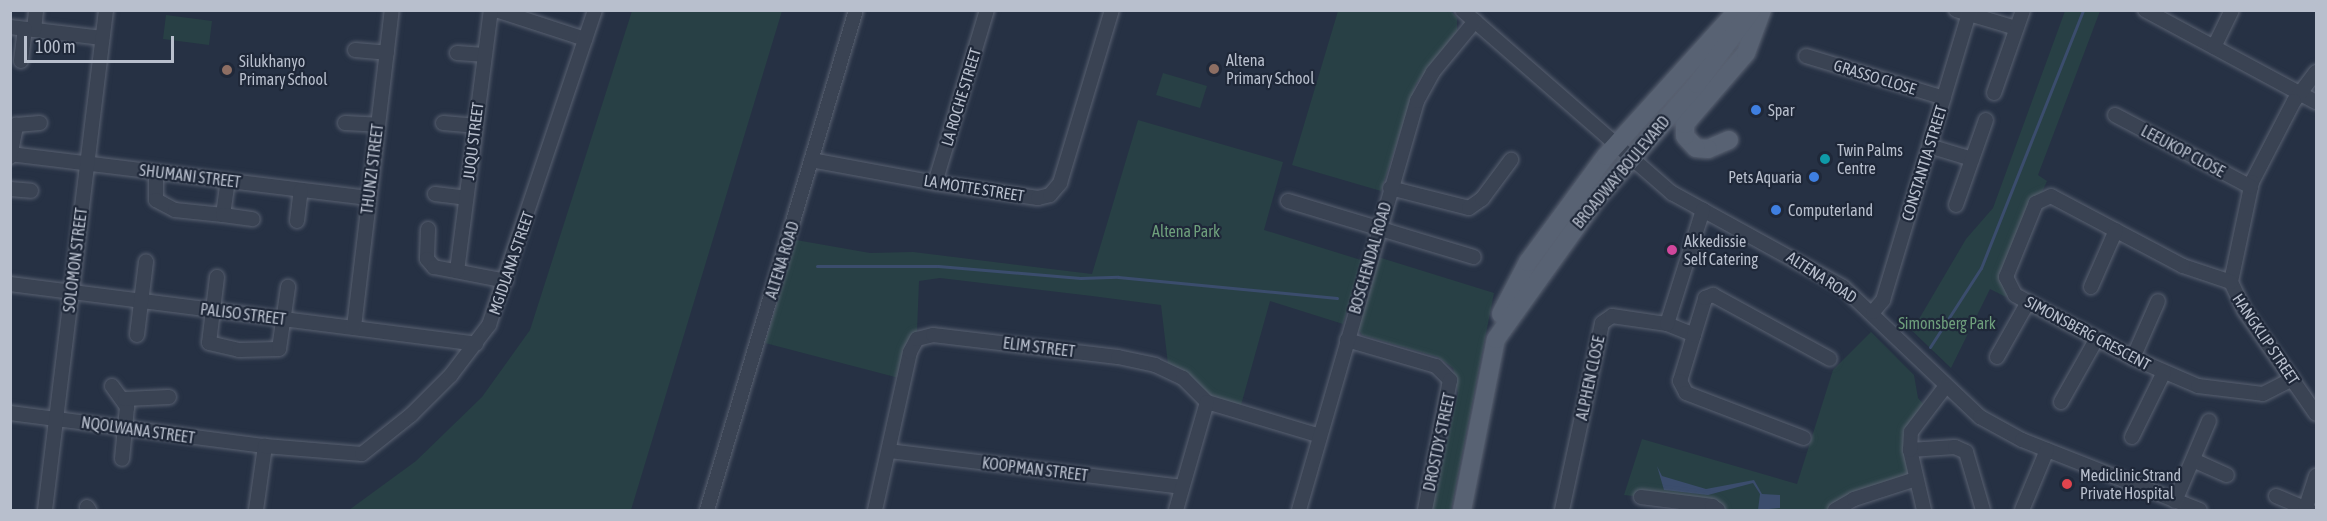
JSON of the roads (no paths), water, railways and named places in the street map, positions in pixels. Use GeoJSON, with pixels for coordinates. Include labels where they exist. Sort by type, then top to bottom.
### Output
{"type":"FeatureCollection","features":[{"type":"Feature","properties":{"kind":"main road","name":"BROADWAY BOULEVARD"},"geometry":{"type":"LineString","coordinates":[[1462,510],[1498,320],[1528,262],[1616,145],[1738,10]]}},
{"type":"Feature","properties":{"kind":"main road","name":"BROADWAY BOULEVARD"},"geometry":{"type":"LineString","coordinates":[[1496,339],[1543,269],[1630,158],[1697,84],[1752,10]]}},
{"type":"Feature","properties":{"kind":"main road"},"geometry":{"type":"LineString","coordinates":[[1729,140],[1712,148],[1696,148],[1685,136],[1685,124],[1746,53],[1762,10]]}},
{"type":"Feature","properties":{"kind":"street"},"geometry":{"type":"LineString","coordinates":[[21,61],[36,10]]}},
{"type":"Feature","properties":{"kind":"street","name":"SOLOMON STREET"},"geometry":{"type":"LineString","coordinates":[[45,510],[106,10]]}},
{"type":"Feature","properties":{"kind":"street","name":"THUNZI STREET"},"geometry":{"type":"LineString","coordinates":[[354,327],[392,10]]}},
{"type":"Feature","properties":{"kind":"street","name":"JUQU STREET"},"geometry":{"type":"LineString","coordinates":[[457,271],[491,10]]}},
{"type":"Feature","properties":{"kind":"street"},"geometry":{"type":"LineString","coordinates":[[496,10],[529,16],[585,39]]}},
{"type":"Feature","properties":{"kind":"street","name":"MGIDLANA STREET"},"geometry":{"type":"LineString","coordinates":[[265,446],[362,454],[411,416],[476,344],[489,325],[506,280],[595,10]]}},
{"type":"Feature","properties":{"kind":"street","name":"ALTENA ROAD"},"geometry":{"type":"LineString","coordinates":[[707,510],[856,10]]}},
{"type":"Feature","properties":{"kind":"street","name":"LA ROCHE STREET"},"geometry":{"type":"LineString","coordinates":[[935,183],[987,10]]}},
{"type":"Feature","properties":{"kind":"street","name":"LA MOTTE STREET"},"geometry":{"type":"LineString","coordinates":[[811,160],[935,183],[1038,198],[1054,192],[1062,178],[1112,10]]}},
{"type":"Feature","properties":{"kind":"street","name":"ALTENA ROAD"},"geometry":{"type":"LineString","coordinates":[[1462,10],[1672,193],[1816,269],[1873,312],[1945,387],[1989,423],[2047,450],[2200,510]]}},
{"type":"Feature","properties":{"kind":"street"},"geometry":{"type":"LineString","coordinates":[[1994,93],[2023,10]]}},
{"type":"Feature","properties":{"kind":"street"},"geometry":{"type":"LineString","coordinates":[[2145,10],[2316,102]]}},
{"type":"Feature","properties":{"kind":"street"},"geometry":{"type":"LineString","coordinates":[[2214,47],[2232,10]]}},
{"type":"Feature","properties":{"kind":"street"},"geometry":{"type":"LineString","coordinates":[[1965,12],[2016,28]]}},
{"type":"Feature","properties":{"kind":"street","name":"CONSTANTIA STREET"},"geometry":{"type":"LineString","coordinates":[[1873,312],[1883,300],[1944,98],[1965,12]]}},
{"type":"Feature","properties":{"kind":"street","name":"BOSCHENDAL ROAD"},"geometry":{"type":"LineString","coordinates":[[1299,510],[1378,228],[1420,92],[1475,21]]}},
{"type":"Feature","properties":{"kind":"street"},"geometry":{"type":"LineString","coordinates":[[10,27],[102,38]]}},
{"type":"Feature","properties":{"kind":"street"},"geometry":{"type":"LineString","coordinates":[[355,50],[387,53]]}},
{"type":"Feature","properties":{"kind":"street"},"geometry":{"type":"LineString","coordinates":[[457,53],[484,55]]}},
{"type":"Feature","properties":{"kind":"street","name":"GRASSO CLOSE"},"geometry":{"type":"LineString","coordinates":[[1806,56],[1944,98]]}},
{"type":"Feature","properties":{"kind":"street","name":"HANGKLIP STREET"},"geometry":{"type":"LineString","coordinates":[[2316,72],[2299,93],[2250,187],[2231,282],[2244,310],[2316,414]]}},
{"type":"Feature","properties":{"kind":"street","name":"LEEUKOP CLOSE"},"geometry":{"type":"LineString","coordinates":[[2115,114],[2250,187]]}},
{"type":"Feature","properties":{"kind":"street"},"geometry":{"type":"LineString","coordinates":[[1956,205],[1986,120]]}},
{"type":"Feature","properties":{"kind":"street"},"geometry":{"type":"LineString","coordinates":[[11,155],[16,125],[40,123]]}},
{"type":"Feature","properties":{"kind":"street"},"geometry":{"type":"LineString","coordinates":[[345,123],[378,125]]}},
{"type":"Feature","properties":{"kind":"street"},"geometry":{"type":"LineString","coordinates":[[443,123],[475,126]]}},
{"type":"Feature","properties":{"kind":"street"},"geometry":{"type":"LineString","coordinates":[[1929,146],[1972,159]]}},
{"type":"Feature","properties":{"kind":"street","name":"SHUMANI STREET"},"geometry":{"type":"LineString","coordinates":[[11,155],[368,198]]}},
{"type":"Feature","properties":{"kind":"street"},"geometry":{"type":"LineString","coordinates":[[1390,188],[1469,208],[1482,199],[1511,160]]}},
{"type":"Feature","properties":{"kind":"street"},"geometry":{"type":"LineString","coordinates":[[156,172],[155,195],[163,207],[253,219]]}},
{"type":"Feature","properties":{"kind":"street"},"geometry":{"type":"LineString","coordinates":[[223,215],[228,180]]}},
{"type":"Feature","properties":{"kind":"street"},"geometry":{"type":"LineString","coordinates":[[10,189],[31,191]]}},
{"type":"Feature","properties":{"kind":"street"},"geometry":{"type":"LineString","coordinates":[[297,221],[301,190]]}},
{"type":"Feature","properties":{"kind":"street"},"geometry":{"type":"LineString","coordinates":[[435,194],[466,198]]}},
{"type":"Feature","properties":{"kind":"street","name":"SIMONSBERG CRESCENT"},"geometry":{"type":"LineString","coordinates":[[2231,282],[2183,266],[2056,196],[2039,200],[2006,277],[2012,292],[2028,302],[2133,358],[2208,388],[2263,394],[2292,379]]}},
{"type":"Feature","properties":{"kind":"street"},"geometry":{"type":"LineString","coordinates":[[1288,201],[1474,257]]}},
{"type":"Feature","properties":{"kind":"street"},"geometry":{"type":"LineString","coordinates":[[1667,324],[1703,210]]}},
{"type":"Feature","properties":{"kind":"street"},"geometry":{"type":"LineString","coordinates":[[428,229],[426,259],[434,267],[506,280]]}},
{"type":"Feature","properties":{"kind":"street"},"geometry":{"type":"LineString","coordinates":[[2091,287],[2116,230]]}},
{"type":"Feature","properties":{"kind":"street"},"geometry":{"type":"LineString","coordinates":[[137,335],[146,262]]}},
{"type":"Feature","properties":{"kind":"street"},"geometry":{"type":"LineString","coordinates":[[216,277],[209,343],[239,350],[278,351],[288,287]]}},
{"type":"Feature","properties":{"kind":"street","name":"PALISO STREET"},"geometry":{"type":"LineString","coordinates":[[10,284],[476,344]]}},
{"type":"Feature","properties":{"kind":"street"},"geometry":{"type":"LineString","coordinates":[[1804,438],[1686,393],[1680,381],[1705,298],[1713,295],[1830,359]]}},
{"type":"Feature","properties":{"kind":"street"},"geometry":{"type":"LineString","coordinates":[[2133,358],[2158,301]]}},
{"type":"Feature","properties":{"kind":"street"},"geometry":{"type":"LineString","coordinates":[[1997,357],[2028,302]]}},
{"type":"Feature","properties":{"kind":"street","name":"ALPHEN CLOSE"},"geometry":{"type":"LineString","coordinates":[[1562,510],[1602,323],[1612,316],[1667,324],[1694,335]]}},
{"type":"Feature","properties":{"kind":"street","name":"ELIM STREET"},"geometry":{"type":"LineString","coordinates":[[875,510],[910,352],[917,339],[933,334],[1118,357],[1155,365],[1183,378],[1207,402],[1320,436]]}},
{"type":"Feature","properties":{"kind":"street"},"geometry":{"type":"LineString","coordinates":[[2061,402],[2097,338]]}},
{"type":"Feature","properties":{"kind":"street","name":"DROSTDY STREET"},"geometry":{"type":"LineString","coordinates":[[1347,340],[1436,366],[1450,380],[1425,510]]}},
{"type":"Feature","properties":{"kind":"street"},"geometry":{"type":"LineString","coordinates":[[2132,437],[2164,372]]}},
{"type":"Feature","properties":{"kind":"street"},"geometry":{"type":"LineString","coordinates":[[112,386],[125,399],[122,459]]}},
{"type":"Feature","properties":{"kind":"street"},"geometry":{"type":"LineString","coordinates":[[1924,510],[1910,450],[1911,432],[1916,421],[1945,387]]}},
{"type":"Feature","properties":{"kind":"street"},"geometry":{"type":"LineString","coordinates":[[125,399],[169,397]]}},
{"type":"Feature","properties":{"kind":"street"},"geometry":{"type":"LineString","coordinates":[[1176,510],[1207,402]]}},
{"type":"Feature","properties":{"kind":"street","name":"NQOLWANA STREET"},"geometry":{"type":"LineString","coordinates":[[10,413],[265,446]]}},
{"type":"Feature","properties":{"kind":"street"},"geometry":{"type":"LineString","coordinates":[[2175,501],[2209,421]]}},
{"type":"Feature","properties":{"kind":"street"},"geometry":{"type":"LineString","coordinates":[[256,510],[265,446]]}},
{"type":"Feature","properties":{"kind":"street"},"geometry":{"type":"LineString","coordinates":[[1910,450],[1954,447],[1966,452],[1983,510]]}},
{"type":"Feature","properties":{"kind":"street"},"geometry":{"type":"LineString","coordinates":[[2022,510],[2047,450]]}},
{"type":"Feature","properties":{"kind":"street","name":"KOOPMAN STREET"},"geometry":{"type":"LineString","coordinates":[[889,451],[1182,487]]}},
{"type":"Feature","properties":{"kind":"street"},"geometry":{"type":"LineString","coordinates":[[2193,460],[2227,475]]}},
{"type":"Feature","properties":{"kind":"street"},"geometry":{"type":"LineString","coordinates":[[2276,496],[2306,509],[2316,476]]}},
{"type":"Feature","properties":{"kind":"street"},"geometry":{"type":"LineString","coordinates":[[1835,510],[1854,499],[1916,479]]}},
{"type":"Feature","properties":{"kind":"street"},"geometry":{"type":"LineString","coordinates":[[1641,497],[1712,506],[1718,510]]}},
{"type":"Feature","properties":{"kind":"water"},"geometry":{"type":"Polygon","coordinates":[[[1657,466],[1662,476],[1706,489],[1754,480],[1762,494],[1780,495],[1780,508],[1758,510],[1760,494],[1753,483],[1708,495],[1664,490],[1657,466]]]}},
{"type":"Feature","properties":{"kind":"waterway"},"geometry":{"type":"LineString","coordinates":[[1930,347],[1981,268],[2083,10]]}},
{"type":"Feature","properties":{"kind":"waterway"},"geometry":{"type":"LineString","coordinates":[[817,266],[938,266],[1080,278],[1118,277],[1337,298]]}},
{"type":"Feature","properties":{"kind":"place","name":"Altena Primary School"},"geometry":{"type":"Point","coordinates":[1214,69]}},
{"type":"Feature","properties":{"kind":"place","name":"Silukhanyo Primary School"},"geometry":{"type":"Point","coordinates":[227,70]}},
{"type":"Feature","properties":{"kind":"place","name":"Spar"},"geometry":{"type":"Point","coordinates":[1756,110]}},
{"type":"Feature","properties":{"kind":"place","name":"Twin Palms Centre"},"geometry":{"type":"Point","coordinates":[1825,159]}},
{"type":"Feature","properties":{"kind":"place","name":"Pets Aquaria"},"geometry":{"type":"Point","coordinates":[1814,177]}},
{"type":"Feature","properties":{"kind":"place","name":"Computerland"},"geometry":{"type":"Point","coordinates":[1776,210]}},
{"type":"Feature","properties":{"kind":"place","name":"Akkedissie Self Catering"},"geometry":{"type":"Point","coordinates":[1672,250]}},
{"type":"Feature","properties":{"kind":"place","name":"Mediclinic Strand Private Hospital"},"geometry":{"type":"Point","coordinates":[2067,484]}},
{"type":"Feature","properties":{"kind":"park label","name":"Altena Park"},"geometry":{"type":"Point","coordinates":[1186,231]}},
{"type":"Feature","properties":{"kind":"park label","name":"Simonsberg Park"},"geometry":{"type":"Point","coordinates":[1947,323]}}]}
